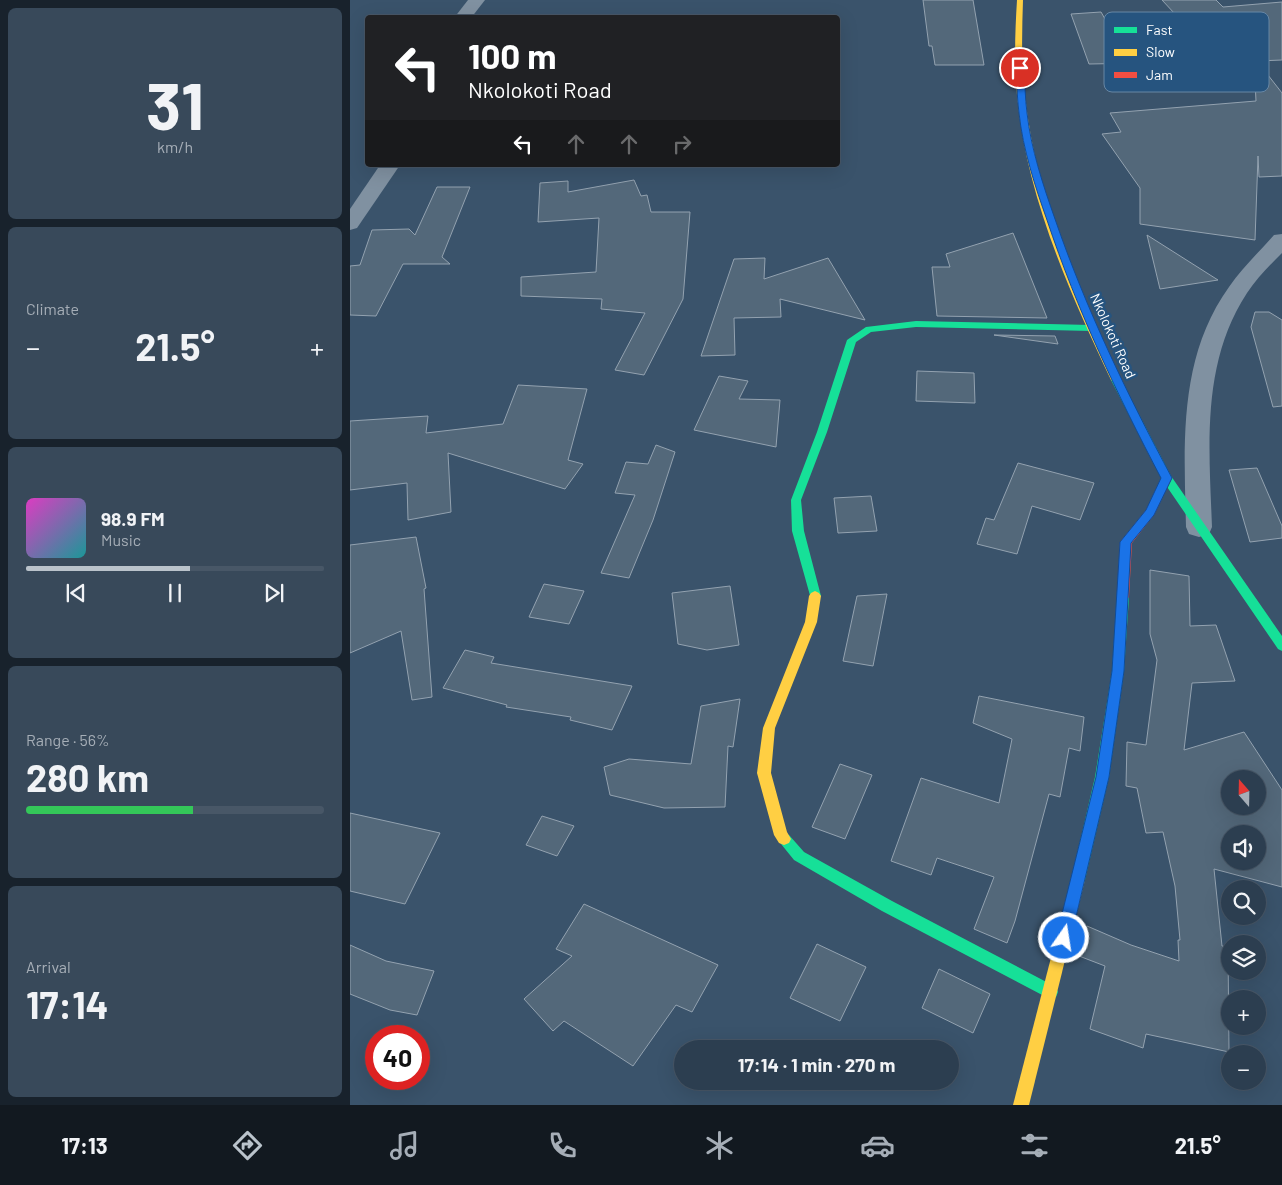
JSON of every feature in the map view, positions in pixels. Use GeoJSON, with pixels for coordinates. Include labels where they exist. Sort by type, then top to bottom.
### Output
{"type":"FeatureCollection","features":[{"type":"Feature","properties":{"kind":"street"},"geometry":{"type":"LineString","coordinates":[[464,15],[477,0]]}},
{"type":"Feature","properties":{"kind":"street","name":"Nkolokoti Road"},"geometry":{"type":"LineString","coordinates":[[1020,0],[1017,26],[1023,114],[1032,159],[1036,177],[1062,253],[1091,328],[1128,406],[1166,478],[1282,646]]}},
{"type":"Feature","properties":{"kind":"street"},"geometry":{"type":"LineString","coordinates":[[350,224],[389,167]]}},
{"type":"Feature","properties":{"kind":"street"},"geometry":{"type":"LineString","coordinates":[[1199,526],[1195,440],[1199,388],[1221,319],[1237,292],[1282,240]]}},
{"type":"Feature","properties":{"kind":"street"},"geometry":{"type":"LineString","coordinates":[[1051,992],[887,906],[799,856],[781,836],[764,773],[765,756],[769,728],[777,704],[791,676],[811,622],[815,593],[798,531],[796,500],[822,432],[852,340],[869,330],[916,324],[1091,328]]}},
{"type":"Feature","properties":{"kind":"street"},"geometry":{"type":"LineString","coordinates":[[1021,1105],[1051,992],[1102,777],[1118,671],[1126,542],[1150,512],[1166,478]]}},
{"type":"Feature","properties":{"kind":"building"},"geometry":{"type":"Polygon","coordinates":[[[923,0],[973,0],[984,65],[935,65],[932,46],[929,46],[923,0]]]}},
{"type":"Feature","properties":{"kind":"building"},"geometry":{"type":"Polygon","coordinates":[[[1162,0],[1216,0],[1223,7],[1282,2],[1282,60],[1269,61],[1269,12],[1173,12],[1162,0]]]}},
{"type":"Feature","properties":{"kind":"building"},"geometry":{"type":"Polygon","coordinates":[[[1101,12],[1104,17],[1104,64],[1089,64],[1071,14],[1101,12]]]}},
{"type":"Feature","properties":{"kind":"building"},"geometry":{"type":"Polygon","coordinates":[[[1269,76],[1282,93],[1282,176],[1259,177],[1258,156],[1255,240],[1140,224],[1140,188],[1102,134],[1121,132],[1110,113],[1256,101],[1256,92],[1269,92],[1269,76]]]}},
{"type":"Feature","properties":{"kind":"building"},"geometry":{"type":"Polygon","coordinates":[[[634,180],[641,196],[647,195],[651,212],[690,212],[683,299],[644,375],[615,370],[645,313],[601,309],[602,299],[521,296],[521,277],[596,272],[599,218],[538,222],[540,183],[568,181],[568,192],[634,180]]]}},
{"type":"Feature","properties":{"kind":"building"},"geometry":{"type":"Polygon","coordinates":[[[437,187],[470,187],[442,257],[450,264],[403,264],[376,316],[350,315],[350,266],[360,265],[372,230],[409,229],[415,235],[437,187]]]}},
{"type":"Feature","properties":{"kind":"building"},"geometry":{"type":"Polygon","coordinates":[[[1013,233],[1047,318],[937,316],[932,267],[950,267],[946,254],[1013,233]]]}},
{"type":"Feature","properties":{"kind":"building"},"geometry":{"type":"Polygon","coordinates":[[[1147,235],[1218,280],[1160,289],[1147,235]]]}},
{"type":"Feature","properties":{"kind":"building"},"geometry":{"type":"Polygon","coordinates":[[[765,258],[764,279],[828,258],[865,320],[780,299],[781,317],[734,318],[735,355],[701,356],[734,259],[765,258]]]}},
{"type":"Feature","properties":{"kind":"building"},"geometry":{"type":"Polygon","coordinates":[[[1255,312],[1269,312],[1282,320],[1282,406],[1273,407],[1251,327],[1255,312]]]}},
{"type":"Feature","properties":{"kind":"building"},"geometry":{"type":"Polygon","coordinates":[[[994,335],[1055,336],[1058,344],[994,335]]]}},
{"type":"Feature","properties":{"kind":"building"},"geometry":{"type":"Polygon","coordinates":[[[917,371],[974,373],[975,403],[916,401],[917,371]]]}},
{"type":"Feature","properties":{"kind":"building"},"geometry":{"type":"Polygon","coordinates":[[[719,376],[748,381],[739,399],[780,400],[776,447],[694,430],[719,376]]]}},
{"type":"Feature","properties":{"kind":"building"},"geometry":{"type":"Polygon","coordinates":[[[518,385],[587,389],[568,460],[583,464],[565,489],[448,453],[451,512],[408,520],[407,483],[350,490],[350,421],[428,416],[426,433],[503,424],[518,385]]]}},
{"type":"Feature","properties":{"kind":"building"},"geometry":{"type":"Polygon","coordinates":[[[656,445],[675,452],[653,520],[629,578],[601,573],[635,495],[615,493],[626,462],[648,464],[656,445]]]}},
{"type":"Feature","properties":{"kind":"building"},"geometry":{"type":"Polygon","coordinates":[[[1018,463],[1094,483],[1080,520],[1032,506],[1017,554],[977,544],[986,518],[994,520],[1018,463]]]}},
{"type":"Feature","properties":{"kind":"building"},"geometry":{"type":"Polygon","coordinates":[[[1257,468],[1282,526],[1282,538],[1250,542],[1229,470],[1257,468]]]}},
{"type":"Feature","properties":{"kind":"building"},"geometry":{"type":"Polygon","coordinates":[[[871,496],[877,531],[838,533],[834,498],[871,496]]]}},
{"type":"Feature","properties":{"kind":"building"},"geometry":{"type":"Polygon","coordinates":[[[416,537],[426,588],[424,589],[432,697],[412,700],[401,631],[350,653],[350,545],[416,537]]]}},
{"type":"Feature","properties":{"kind":"building"},"geometry":{"type":"Polygon","coordinates":[[[1150,570],[1189,576],[1190,626],[1216,625],[1235,681],[1192,683],[1184,750],[1244,732],[1282,790],[1282,887],[1266,883],[1266,880],[1256,880],[1214,869],[1221,936],[1221,980],[1228,980],[1228,990],[1221,990],[1221,1035],[1229,1035],[1229,1045],[1221,1045],[1221,1050],[1146,1034],[1143,1048],[1090,1029],[1105,966],[1079,956],[1087,926],[1131,945],[1179,961],[1178,940],[1180,940],[1175,886],[1163,832],[1146,833],[1137,788],[1126,786],[1127,742],[1146,745],[1157,660],[1150,634],[1150,570]]]}},
{"type":"Feature","properties":{"kind":"building"},"geometry":{"type":"Polygon","coordinates":[[[544,584],[584,591],[569,624],[529,617],[544,584]]]}},
{"type":"Feature","properties":{"kind":"building"},"geometry":{"type":"Polygon","coordinates":[[[730,586],[739,645],[707,650],[678,644],[672,593],[730,586]]]}},
{"type":"Feature","properties":{"kind":"building"},"geometry":{"type":"Polygon","coordinates":[[[887,594],[873,666],[843,661],[857,596],[887,594]]]}},
{"type":"Feature","properties":{"kind":"building"},"geometry":{"type":"Polygon","coordinates":[[[465,650],[494,657],[491,663],[632,686],[612,730],[570,720],[571,717],[506,707],[507,705],[443,688],[465,650]]]}},
{"type":"Feature","properties":{"kind":"building"},"geometry":{"type":"Polygon","coordinates":[[[979,696],[1084,717],[1080,751],[1069,748],[1060,797],[1049,794],[1015,921],[1007,943],[974,929],[994,877],[937,858],[931,875],[891,861],[921,778],[999,803],[1012,739],[973,723],[979,696]]]}},
{"type":"Feature","properties":{"kind":"building"},"geometry":{"type":"Polygon","coordinates":[[[740,699],[733,747],[728,746],[725,807],[664,808],[610,795],[604,767],[629,759],[691,764],[701,706],[740,699]]]}},
{"type":"Feature","properties":{"kind":"building"},"geometry":{"type":"Polygon","coordinates":[[[840,764],[872,775],[845,839],[812,827],[840,764]]]}},
{"type":"Feature","properties":{"kind":"building"},"geometry":{"type":"Polygon","coordinates":[[[350,813],[440,833],[405,904],[350,891],[350,813]]]}},
{"type":"Feature","properties":{"kind":"building"},"geometry":{"type":"Polygon","coordinates":[[[542,816],[574,826],[557,856],[526,845],[542,816]]]}},
{"type":"Feature","properties":{"kind":"building"},"geometry":{"type":"Polygon","coordinates":[[[584,904],[718,965],[692,1012],[676,1005],[633,1066],[564,1021],[553,1031],[524,999],[572,956],[556,949],[584,904]]]}},
{"type":"Feature","properties":{"kind":"building"},"geometry":{"type":"Polygon","coordinates":[[[817,944],[866,967],[840,1021],[790,998],[817,944]]]}},
{"type":"Feature","properties":{"kind":"building"},"geometry":{"type":"Polygon","coordinates":[[[350,945],[386,961],[434,971],[417,1015],[390,1010],[350,994],[350,945]]]}},
{"type":"Feature","properties":{"kind":"building"},"geometry":{"type":"Polygon","coordinates":[[[939,969],[990,994],[973,1033],[922,1008],[939,969]]]}},
{"type":"Feature","properties":{"kind":"traffic: fast"},"geometry":{"type":"LineString","coordinates":[[815,596],[798,531],[796,500],[822,432],[852,340],[869,329],[916,324],[1091,328]]}},
{"type":"Feature","properties":{"kind":"traffic: fast"},"geometry":{"type":"LineString","coordinates":[[1116,380],[1167,478],[1282,646]]}},
{"type":"Feature","properties":{"kind":"traffic: fast"},"geometry":{"type":"LineString","coordinates":[[1078,880],[1102,777],[1118,671],[1123,597]]}},
{"type":"Feature","properties":{"kind":"traffic: fast"},"geometry":{"type":"LineString","coordinates":[[784,839],[799,856],[887,906],[1051,992]]}},
{"type":"Feature","properties":{"kind":"traffic: slow"},"geometry":{"type":"LineString","coordinates":[[1020,0],[1018,48],[1021,97],[1029,146],[1058,244],[1095,336],[1116,380]]}},
{"type":"Feature","properties":{"kind":"traffic: slow"},"geometry":{"type":"LineString","coordinates":[[784,839],[781,835],[764,773],[769,728],[811,622],[815,596]]}},
{"type":"Feature","properties":{"kind":"traffic: slow"},"geometry":{"type":"LineString","coordinates":[[1021,1105],[1078,880]]}},
{"type":"Feature","properties":{"kind":"traffic: jam"},"geometry":{"type":"LineString","coordinates":[[1123,597],[1126,542],[1150,512],[1167,478]]}},
{"type":"Feature","properties":{"kind":"route"},"geometry":{"type":"LineString","coordinates":[[1020,68],[1023,114],[1036,177],[1062,253],[1091,328],[1128,406],[1166,478],[1150,512],[1126,542],[1118,671],[1102,777],[1064,938]]}}]}
